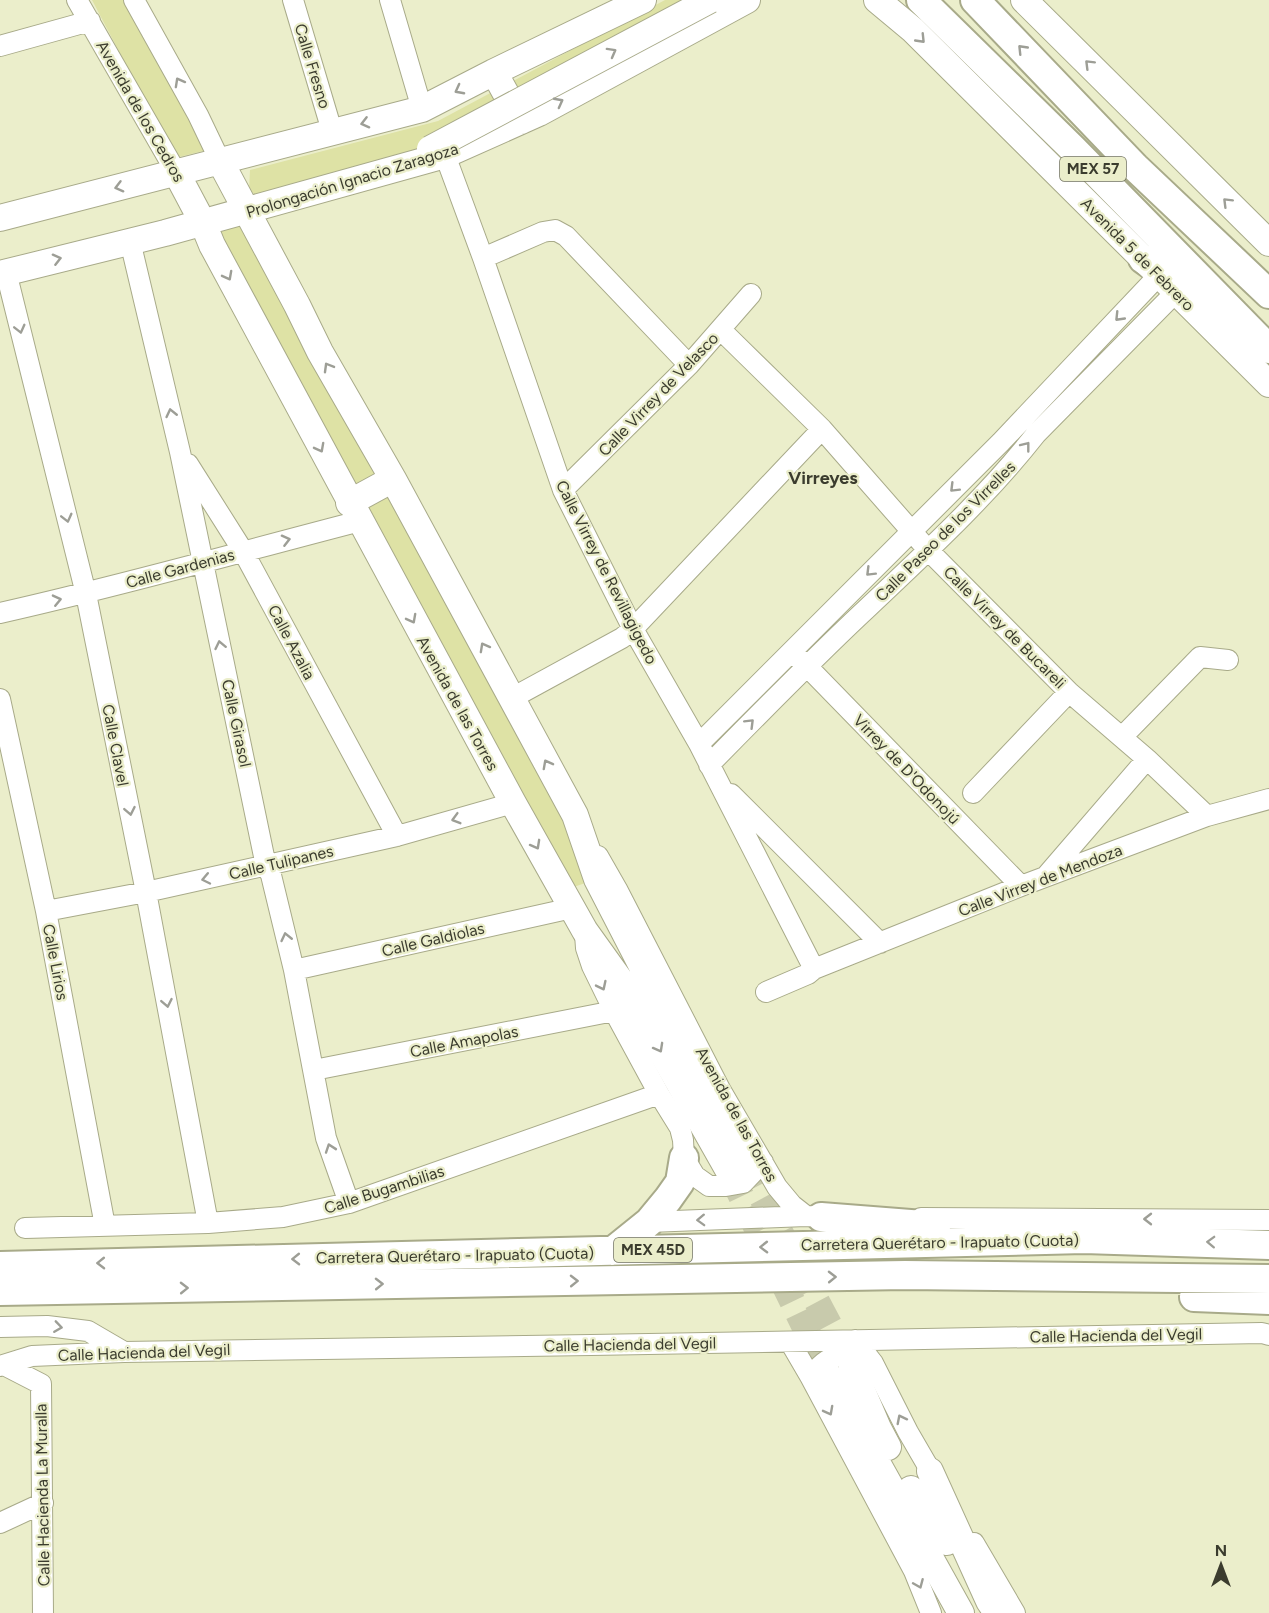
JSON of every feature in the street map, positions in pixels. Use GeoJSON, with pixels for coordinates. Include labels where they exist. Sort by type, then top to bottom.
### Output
{"type":"FeatureCollection","features":[{"type":"Feature","properties":{"kind":"highway"},"geometry":{"type":"LineString","coordinates":[[921,0],[922,8],[962,60],[1134,233],[1265,345]]}},
{"type":"Feature","properties":{"kind":"highway","name":"Avenida 5 de Febrero"},"geometry":{"type":"LineString","coordinates":[[921,0],[1073,149],[1265,345]]}},
{"type":"Feature","properties":{"kind":"highway","name":"MEX 57"},"geometry":{"type":"LineString","coordinates":[[975,0],[1135,167],[1269,294]]}},
{"type":"Feature","properties":{"kind":"highway"},"geometry":{"type":"LineString","coordinates":[[1159,275],[1265,345]]}},
{"type":"Feature","properties":{"kind":"highway"},"geometry":{"type":"LineString","coordinates":[[613,1251],[649,1222],[680,1182],[684,1158]]}},
{"type":"Feature","properties":{"kind":"highway"},"geometry":{"type":"LineString","coordinates":[[814,1217],[1084,1239]]}},
{"type":"Feature","properties":{"kind":"highway","name":"Carretera Querétaro - Irapuato (Cuota)"},"geometry":{"type":"LineString","coordinates":[[0,1266],[1084,1239],[1269,1245]]}},
{"type":"Feature","properties":{"kind":"highway"},"geometry":{"type":"LineString","coordinates":[[0,1260],[36,1265]]}},
{"type":"Feature","properties":{"kind":"highway"},"geometry":{"type":"LineString","coordinates":[[905,1275],[1055,1292],[1269,1300]]}},
{"type":"Feature","properties":{"kind":"highway","name":"Carretera Querétaro - Irapuato (Cuota)"},"geometry":{"type":"LineString","coordinates":[[0,1291],[905,1275],[1269,1280]]}},
{"type":"Feature","properties":{"kind":"main road"},"geometry":{"type":"LineString","coordinates":[[0,218],[422,109],[643,0]]}},
{"type":"Feature","properties":{"kind":"main road"},"geometry":{"type":"LineString","coordinates":[[438,152],[710,0]]}},
{"type":"Feature","properties":{"kind":"main road","name":"Prolongación Ignacio Zaragoza"},"geometry":{"type":"LineString","coordinates":[[3,273],[203,223],[405,166],[539,113],[747,0]]}},
{"type":"Feature","properties":{"kind":"main road","name":"Avenida 5 de Febrero"},"geometry":{"type":"LineString","coordinates":[[877,0],[913,30],[1269,384]]}},
{"type":"Feature","properties":{"kind":"main road"},"geometry":{"type":"LineString","coordinates":[[1024,0],[1269,243]]}},
{"type":"Feature","properties":{"kind":"main road"},"geometry":{"type":"LineString","coordinates":[[494,72],[521,121]]}},
{"type":"Feature","properties":{"kind":"main road"},"geometry":{"type":"LineString","coordinates":[[220,161],[247,211]]}},
{"type":"Feature","properties":{"kind":"main road","name":"Avenida de los Cedros"},"geometry":{"type":"LineString","coordinates":[[176,172],[203,223]]}},
{"type":"Feature","properties":{"kind":"main road","name":"Avenida de las Torres"},"geometry":{"type":"LineString","coordinates":[[247,211],[320,352],[393,479],[575,815],[597,879],[745,1166]]}},
{"type":"Feature","properties":{"kind":"main road","name":"Avenida de las Torres"},"geometry":{"type":"LineString","coordinates":[[203,223],[212,245],[355,512],[585,931],[745,1166]]}},
{"type":"Feature","properties":{"kind":"main road"},"geometry":{"type":"LineString","coordinates":[[355,512],[393,479]]}},
{"type":"Feature","properties":{"kind":"main road"},"geometry":{"type":"LineString","coordinates":[[862,1365],[878,1428],[972,1609]]}},
{"type":"Feature","properties":{"kind":"main road"},"geometry":{"type":"LineString","coordinates":[[818,1374],[914,1527],[972,1609]]}},
{"type":"Feature","properties":{"kind":"main road"},"geometry":{"type":"LineString","coordinates":[[930,1471],[972,1609]]}},
{"type":"Feature","properties":{"kind":"street","name":"Avenida de los Cedros"},"geometry":{"type":"LineString","coordinates":[[77,0],[176,172]]}},
{"type":"Feature","properties":{"kind":"street"},"geometry":{"type":"LineString","coordinates":[[134,0],[198,115],[220,161]]}},
{"type":"Feature","properties":{"kind":"street","name":"Calle Fresno"},"geometry":{"type":"LineString","coordinates":[[293,0],[332,131]]}},
{"type":"Feature","properties":{"kind":"street"},"geometry":{"type":"LineString","coordinates":[[390,0],[422,109]]}},
{"type":"Feature","properties":{"kind":"street"},"geometry":{"type":"LineString","coordinates":[[0,46],[90,21]]}},
{"type":"Feature","properties":{"kind":"street","name":"Calle Virrey de Revillagigedo"},"geometry":{"type":"LineString","coordinates":[[438,152],[483,258],[563,490],[633,629],[699,744],[814,969]]}},
{"type":"Feature","properties":{"kind":"street"},"geometry":{"type":"LineString","coordinates":[[483,258],[543,232],[555,231],[566,237],[689,366]]}},
{"type":"Feature","properties":{"kind":"street","name":"Calle Girasol"},"geometry":{"type":"LineString","coordinates":[[130,241],[180,452],[266,866],[272,875],[294,970],[326,1138],[349,1203]]}},
{"type":"Feature","properties":{"kind":"street","name":"Calle Clavel"},"geometry":{"type":"LineString","coordinates":[[3,273],[86,594],[146,892],[208,1223]]}},
{"type":"Feature","properties":{"kind":"street","name":"Calle Paseo de los Virrelles"},"geometry":{"type":"LineString","coordinates":[[699,744],[1001,442],[1159,275]]}},
{"type":"Feature","properties":{"kind":"street","name":"Calle Paseo de los Virrelles"},"geometry":{"type":"LineString","coordinates":[[713,773],[807,666],[928,550],[1016,460],[1159,275]]}},
{"type":"Feature","properties":{"kind":"street","name":"Calle Virrey de Velasco"},"geometry":{"type":"LineString","coordinates":[[563,490],[689,366],[751,294]]}},
{"type":"Feature","properties":{"kind":"street","name":"Calle Virrey de Bucareli"},"geometry":{"type":"LineString","coordinates":[[721,330],[822,429],[928,550],[1069,692],[1147,759],[1207,816]]}},
{"type":"Feature","properties":{"kind":"street"},"geometry":{"type":"LineString","coordinates":[[512,698],[622,638],[633,629],[822,429]]}},
{"type":"Feature","properties":{"kind":"street","name":"Calle Azalia"},"geometry":{"type":"LineString","coordinates":[[180,452],[243,551],[397,836]]}},
{"type":"Feature","properties":{"kind":"street","name":"Calle Gardenias"},"geometry":{"type":"LineString","coordinates":[[0,613],[86,594],[243,551],[355,512]]}},
{"type":"Feature","properties":{"kind":"street","name":"Virrey de D'Odonojú"},"geometry":{"type":"LineString","coordinates":[[792,651],[1021,886]]}},
{"type":"Feature","properties":{"kind":"street"},"geometry":{"type":"LineString","coordinates":[[1122,737],[1200,657],[1228,660]]}},
{"type":"Feature","properties":{"kind":"street"},"geometry":{"type":"LineString","coordinates":[[972,793],[1069,692]]}},
{"type":"Feature","properties":{"kind":"street","name":"Calle Lirios"},"geometry":{"type":"LineString","coordinates":[[0,699],[46,912],[105,1226]]}},
{"type":"Feature","properties":{"kind":"street"},"geometry":{"type":"LineString","coordinates":[[1044,878],[1147,759]]}},
{"type":"Feature","properties":{"kind":"street"},"geometry":{"type":"LineString","coordinates":[[713,773],[880,943]]}},
{"type":"Feature","properties":{"kind":"street","name":"Calle Virrey de Mendoza"},"geometry":{"type":"LineString","coordinates":[[766,992],[808,974],[814,969],[1021,886],[1207,816],[1269,799]]}},
{"type":"Feature","properties":{"kind":"street","name":"Calle Tulipanes"},"geometry":{"type":"LineString","coordinates":[[46,912],[397,836],[513,803]]}},
{"type":"Feature","properties":{"kind":"street","name":"Calle Galdiolas"},"geometry":{"type":"LineString","coordinates":[[294,970],[572,908]]}},
{"type":"Feature","properties":{"kind":"street"},"geometry":{"type":"LineString","coordinates":[[585,931],[586,948],[592,966],[659,1094],[680,1128],[684,1158],[695,1176],[709,1186],[743,1183],[745,1166]]}},
{"type":"Feature","properties":{"kind":"street","name":"Calle Amapolas"},"geometry":{"type":"LineString","coordinates":[[314,1070],[614,1011]]}},
{"type":"Feature","properties":{"kind":"street","name":"Calle Bugambilias"},"geometry":{"type":"LineString","coordinates":[[25,1228],[208,1223],[283,1217],[349,1203],[659,1094]]}},
{"type":"Feature","properties":{"kind":"street","name":"Avenida de las Torres"},"geometry":{"type":"LineString","coordinates":[[745,1166],[777,1187],[792,1205],[814,1217]]}},
{"type":"Feature","properties":{"kind":"street"},"geometry":{"type":"LineString","coordinates":[[649,1222],[814,1217],[1269,1220]]}},
{"type":"Feature","properties":{"kind":"street"},"geometry":{"type":"LineString","coordinates":[[0,1327],[47,1326],[88,1331],[124,1352]]}},
{"type":"Feature","properties":{"kind":"street","name":"Calle Hacienda del Vegil"},"geometry":{"type":"LineString","coordinates":[[2,1366],[32,1356],[124,1352],[1266,1334]]}},
{"type":"Feature","properties":{"kind":"street"},"geometry":{"type":"LineString","coordinates":[[855,1340],[862,1365]]}},
{"type":"Feature","properties":{"kind":"street"},"geometry":{"type":"LineString","coordinates":[[790,1341],[818,1374],[914,1571],[931,1613]]}},
{"type":"Feature","properties":{"kind":"street"},"geometry":{"type":"LineString","coordinates":[[818,1374],[817,1368],[825,1360],[841,1356],[853,1357],[862,1365],[908,1432],[1015,1613]]}},
{"type":"Feature","properties":{"kind":"street","name":"Calle Hacienda La Muralla"},"geometry":{"type":"LineString","coordinates":[[2,1366],[41,1384],[43,1613]]}},
{"type":"Feature","properties":{"kind":"street"},"geometry":{"type":"LineString","coordinates":[[0,1523],[43,1503]]}},
{"type":"Feature","properties":{"kind":"green space"},"geometry":{"type":"Polygon","coordinates":[[[92,0],[125,0],[207,150],[175,158],[92,0]]]}},
{"type":"Feature","properties":{"kind":"green space"},"geometry":{"type":"Polygon","coordinates":[[[665,0],[724,0],[445,149],[260,198],[249,190],[250,170],[438,121],[665,0]]]}},
{"type":"Feature","properties":{"kind":"green space"},"geometry":{"type":"Polygon","coordinates":[[[247,211],[597,879],[562,891],[203,223],[247,211]]]}},
{"type":"Feature","properties":{"kind":"tunnel"},"geometry":{"type":"LineString","coordinates":[[744,1164],[849,1362]]}},
{"type":"Feature","properties":{"kind":"tunnel"},"geometry":{"type":"LineString","coordinates":[[730,1173],[826,1371]]}},
{"type":"Feature","properties":{"kind":"district","name":"Virreyes"},"geometry":{"type":"Point","coordinates":[823,478]}}]}
